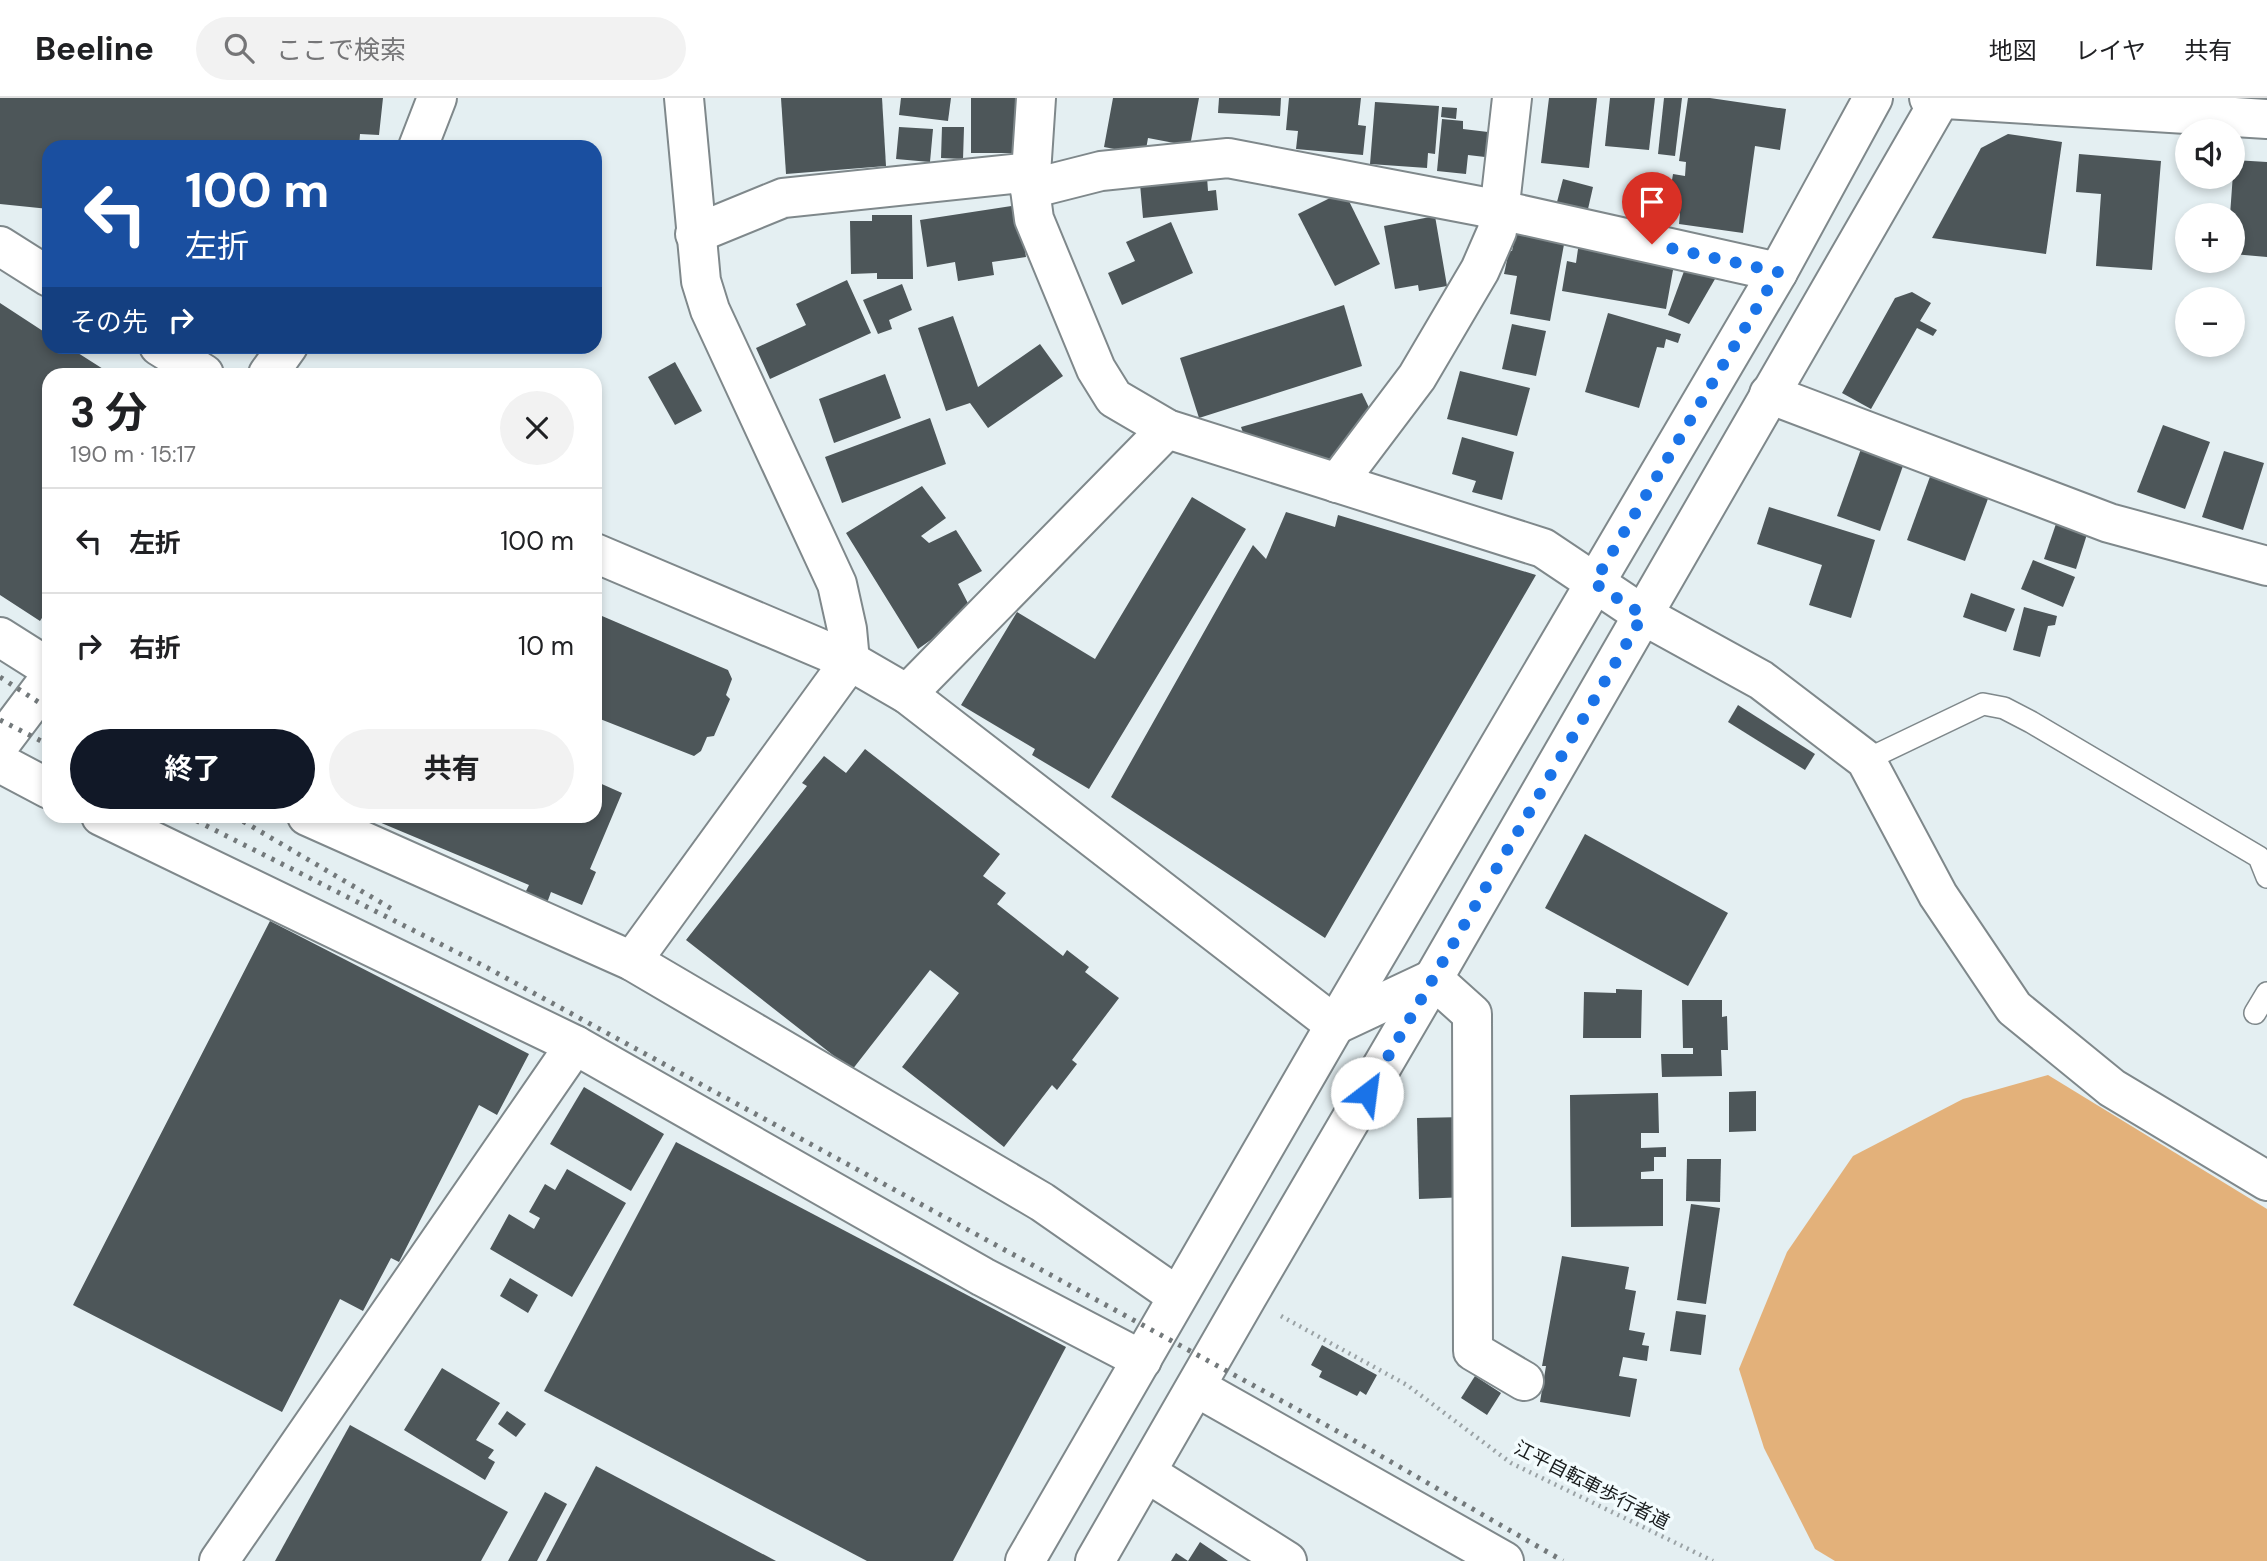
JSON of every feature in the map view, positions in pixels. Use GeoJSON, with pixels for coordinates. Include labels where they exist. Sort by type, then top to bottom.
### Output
{"type":"FeatureCollection","features":[{"type":"Feature","properties":{"kind":"street"},"geometry":{"type":"LineString","coordinates":[[421,140],[437,98]]}},
{"type":"Feature","properties":{"kind":"street"},"geometry":{"type":"LineString","coordinates":[[632,961],[850,661],[847,629],[837,584],[710,310],[701,281],[684,98]]}},
{"type":"Feature","properties":{"kind":"street"},"geometry":{"type":"LineString","coordinates":[[1036,98],[1031,180],[1034,219],[1096,369],[1114,398],[1167,429],[1543,548],[1643,615],[1761,680],[1866,760],[1938,895],[2014,1007],[2112,1088],[2267,1181]]}},
{"type":"Feature","properties":{"kind":"street"},"geometry":{"type":"LineString","coordinates":[[1338,483],[1417,377],[1480,270],[1497,231],[1512,98]]}},
{"type":"Feature","properties":{"kind":"street"},"geometry":{"type":"LineString","coordinates":[[1025,1561],[1335,1025],[1778,272],[1873,98]]}},
{"type":"Feature","properties":{"kind":"street"},"geometry":{"type":"LineString","coordinates":[[1095,1561],[1643,615],[1937,99],[2267,119]]}},
{"type":"Feature","properties":{"kind":"street"},"geometry":{"type":"LineString","coordinates":[[695,234],[783,198],[1031,180],[1228,158],[1500,211],[1778,272]]}},
{"type":"Feature","properties":{"kind":"street"},"geometry":{"type":"LineString","coordinates":[[0,246],[42,273]]}},
{"type":"Feature","properties":{"kind":"street"},"geometry":{"type":"LineString","coordinates":[[172,354],[194,368]]}},
{"type":"Feature","properties":{"kind":"street"},"geometry":{"type":"LineString","coordinates":[[1769,394],[2109,523],[2267,566]]}},
{"type":"Feature","properties":{"kind":"street"},"geometry":{"type":"LineString","coordinates":[[907,694],[1167,429]]}},
{"type":"Feature","properties":{"kind":"street"},"geometry":{"type":"LineString","coordinates":[[602,556],[850,661],[907,694],[1335,1025]]}},
{"type":"Feature","properties":{"kind":"street"},"geometry":{"type":"LineString","coordinates":[[0,637],[42,664]]}},
{"type":"Feature","properties":{"kind":"street"},"geometry":{"type":"LineString","coordinates":[[0,744],[42,687]]}},
{"type":"Feature","properties":{"kind":"street"},"geometry":{"type":"LineString","coordinates":[[0,763],[42,785]]}},
{"type":"Feature","properties":{"kind":"street"},"geometry":{"type":"LineString","coordinates":[[115,823],[575,1045],[983,1277],[1142,1360]]}},
{"type":"Feature","properties":{"kind":"street"},"geometry":{"type":"LineString","coordinates":[[323,823],[632,961],[1042,1202],[1177,1296]]}},
{"type":"Feature","properties":{"kind":"street"},"geometry":{"type":"LineString","coordinates":[[1335,1025],[1433,979]]}},
{"type":"Feature","properties":{"kind":"street"},"geometry":{"type":"LineString","coordinates":[[1433,979],[1472,1014],[1473,1351],[1524,1381]]}},
{"type":"Feature","properties":{"kind":"street"},"geometry":{"type":"LineString","coordinates":[[219,1561],[575,1045]]}},
{"type":"Feature","properties":{"kind":"street"},"geometry":{"type":"LineString","coordinates":[[1196,1387],[1504,1561]]}},
{"type":"Feature","properties":{"kind":"street"},"geometry":{"type":"LineString","coordinates":[[1147,1474],[1287,1561]]}},
{"type":"Feature","properties":{"kind":"lane"},"geometry":{"type":"LineString","coordinates":[[1866,760],[1983,704],[2004,708],[2263,855],[2267,877]]}},
{"type":"Feature","properties":{"kind":"lane"},"geometry":{"type":"LineString","coordinates":[[2255,1013],[2267,993]]}},
{"type":"Feature","properties":{"kind":"path","name":"江平自転車歩行者道"},"geometry":{"type":"LineString","coordinates":[[1247,1297],[1407,1385],[1511,1463],[1713,1561]]}},
{"type":"Feature","properties":{"kind":"shaded area"},"geometry":{"type":"Polygon","coordinates":[[[2048,1075],[2267,1209],[2267,1561],[1835,1561],[1815,1549],[1764,1448],[1739,1369],[1787,1252],[1853,1156],[1963,1099],[2048,1075]]]}},
{"type":"Feature","properties":{"kind":"building"},"geometry":{"type":"Polygon","coordinates":[[[0,98],[383,98],[379,135],[360,134],[360,140],[42,140],[42,208],[0,204],[0,98]]]}},
{"type":"Feature","properties":{"kind":"building"},"geometry":{"type":"Polygon","coordinates":[[[781,98],[882,98],[886,166],[786,174],[781,98]]]}},
{"type":"Feature","properties":{"kind":"building"},"geometry":{"type":"Polygon","coordinates":[[[901,98],[951,98],[948,121],[899,115],[901,98]]]}},
{"type":"Feature","properties":{"kind":"building"},"geometry":{"type":"Polygon","coordinates":[[[971,98],[1016,98],[1016,153],[971,153],[971,98]]]}},
{"type":"Feature","properties":{"kind":"building"},"geometry":{"type":"Polygon","coordinates":[[[1113,98],[1199,98],[1190,146],[1148,138],[1145,155],[1104,147],[1113,98]]]}},
{"type":"Feature","properties":{"kind":"building"},"geometry":{"type":"Polygon","coordinates":[[[1219,98],[1281,98],[1280,116],[1218,113],[1219,98]]]}},
{"type":"Feature","properties":{"kind":"building"},"geometry":{"type":"Polygon","coordinates":[[[1289,98],[1361,98],[1358,125],[1366,126],[1363,155],[1296,149],[1298,131],[1286,130],[1289,98]]]}},
{"type":"Feature","properties":{"kind":"building"},"geometry":{"type":"Polygon","coordinates":[[[1549,98],[1597,98],[1589,168],[1541,163],[1549,98]]]}},
{"type":"Feature","properties":{"kind":"building"},"geometry":{"type":"Polygon","coordinates":[[[1610,98],[1655,98],[1649,150],[1605,146],[1610,98]]]}},
{"type":"Feature","properties":{"kind":"building"},"geometry":{"type":"Polygon","coordinates":[[[1664,98],[1682,98],[1675,156],[1658,154],[1664,98]]]}},
{"type":"Feature","properties":{"kind":"building"},"geometry":{"type":"Polygon","coordinates":[[[1688,98],[1710,98],[1786,109],[1780,150],[1755,146],[1743,233],[1679,224],[1680,213],[1667,211],[1673,174],[1685,176],[1686,162],[1679,161],[1688,98]]]}},
{"type":"Feature","properties":{"kind":"building"},"geometry":{"type":"Polygon","coordinates":[[[1375,102],[1439,106],[1435,154],[1428,153],[1427,168],[1370,164],[1375,102]]]}},
{"type":"Feature","properties":{"kind":"building"},"geometry":{"type":"Polygon","coordinates":[[[1442,107],[1457,108],[1456,119],[1441,117],[1442,107]]]}},
{"type":"Feature","properties":{"kind":"building"},"geometry":{"type":"Polygon","coordinates":[[[1442,119],[1463,121],[1463,129],[1488,132],[1485,157],[1468,155],[1466,174],[1437,171],[1442,119]]]}},
{"type":"Feature","properties":{"kind":"building"},"geometry":{"type":"Polygon","coordinates":[[[899,127],[933,129],[930,162],[896,159],[899,127]]]}},
{"type":"Feature","properties":{"kind":"building"},"geometry":{"type":"Polygon","coordinates":[[[942,127],[964,127],[963,159],[941,158],[942,127]]]}},
{"type":"Feature","properties":{"kind":"building"},"geometry":{"type":"Polygon","coordinates":[[[2008,134],[2062,142],[2046,254],[1932,238],[1981,148],[2008,134]]]}},
{"type":"Feature","properties":{"kind":"building"},"geometry":{"type":"Polygon","coordinates":[[[2079,154],[2161,161],[2152,270],[2096,266],[2101,194],[2076,192],[2079,154]]]}},
{"type":"Feature","properties":{"kind":"building"},"geometry":{"type":"Polygon","coordinates":[[[2245,161],[2267,162],[2267,257],[2245,255],[2245,203],[2231,203],[2232,189],[2245,189],[2245,161]]]}},
{"type":"Feature","properties":{"kind":"building"},"geometry":{"type":"Polygon","coordinates":[[[1207,177],[1208,191],[1216,190],[1218,210],[1143,218],[1140,184],[1207,177]]]}},
{"type":"Feature","properties":{"kind":"building"},"geometry":{"type":"Polygon","coordinates":[[[1563,179],[1593,187],[1588,209],[1557,202],[1563,179]]]}},
{"type":"Feature","properties":{"kind":"building"},"geometry":{"type":"Polygon","coordinates":[[[1344,191],[1380,264],[1335,286],[1298,214],[1344,191]]]}},
{"type":"Feature","properties":{"kind":"building"},"geometry":{"type":"Polygon","coordinates":[[[1018,205],[1026,257],[992,262],[994,275],[958,281],[955,262],[927,267],[920,220],[1018,205]]]}},
{"type":"Feature","properties":{"kind":"building"},"geometry":{"type":"Polygon","coordinates":[[[872,215],[912,215],[913,279],[877,279],[877,273],[851,274],[850,221],[872,221],[872,215]]]}},
{"type":"Feature","properties":{"kind":"building"},"geometry":{"type":"Polygon","coordinates":[[[1435,216],[1447,286],[1419,291],[1418,285],[1395,289],[1384,226],[1435,216]]]}},
{"type":"Feature","properties":{"kind":"building"},"geometry":{"type":"Polygon","coordinates":[[[1171,222],[1193,273],[1122,305],[1108,273],[1135,261],[1126,242],[1171,222]]]}},
{"type":"Feature","properties":{"kind":"building"},"geometry":{"type":"Polygon","coordinates":[[[1516,231],[1565,239],[1550,321],[1510,314],[1517,276],[1504,274],[1516,231]]]}},
{"type":"Feature","properties":{"kind":"building"},"geometry":{"type":"Polygon","coordinates":[[[1579,242],[1675,259],[1666,309],[1562,291],[1567,261],[1576,263],[1579,242]]]}},
{"type":"Feature","properties":{"kind":"building"},"geometry":{"type":"Polygon","coordinates":[[[1687,263],[1711,266],[1715,279],[1689,324],[1668,315],[1687,263]]]}},
{"type":"Feature","properties":{"kind":"building"},"geometry":{"type":"Polygon","coordinates":[[[847,280],[871,333],[770,379],[756,348],[806,325],[796,304],[847,280]]]}},
{"type":"Feature","properties":{"kind":"building"},"geometry":{"type":"Polygon","coordinates":[[[902,284],[912,310],[889,320],[892,329],[878,334],[863,300],[902,284]]]}},
{"type":"Feature","properties":{"kind":"building"},"geometry":{"type":"Polygon","coordinates":[[[1912,292],[1931,303],[1920,321],[1937,330],[1933,336],[1917,328],[1871,409],[1842,393],[1895,298],[1912,292]]]}},
{"type":"Feature","properties":{"kind":"building"},"geometry":{"type":"Polygon","coordinates":[[[0,303],[42,330],[42,354],[80,354],[102,368],[42,368],[42,618],[40,621],[0,595],[0,303]]]}},
{"type":"Feature","properties":{"kind":"building"},"geometry":{"type":"Polygon","coordinates":[[[1344,305],[1362,366],[1199,418],[1180,358],[1344,305]]]}},
{"type":"Feature","properties":{"kind":"building"},"geometry":{"type":"Polygon","coordinates":[[[1608,313],[1681,334],[1678,343],[1666,339],[1664,348],[1657,347],[1639,408],[1585,392],[1608,313]]]}},
{"type":"Feature","properties":{"kind":"building"},"geometry":{"type":"Polygon","coordinates":[[[953,316],[978,387],[1040,344],[1063,376],[988,428],[970,403],[946,411],[918,328],[953,316]]]}},
{"type":"Feature","properties":{"kind":"building"},"geometry":{"type":"Polygon","coordinates":[[[1512,324],[1546,331],[1536,376],[1502,369],[1512,324]]]}},
{"type":"Feature","properties":{"kind":"building"},"geometry":{"type":"Polygon","coordinates":[[[675,362],[702,411],[675,425],[648,377],[675,362]]]}},
{"type":"Feature","properties":{"kind":"building"},"geometry":{"type":"Polygon","coordinates":[[[1460,371],[1530,388],[1517,436],[1447,419],[1460,371]]]}},
{"type":"Feature","properties":{"kind":"building"},"geometry":{"type":"Polygon","coordinates":[[[885,374],[901,418],[834,443],[819,399],[885,374]]]}},
{"type":"Feature","properties":{"kind":"building"},"geometry":{"type":"Polygon","coordinates":[[[1362,393],[1375,420],[1339,461],[1269,453],[1247,444],[1241,427],[1362,393]]]}},
{"type":"Feature","properties":{"kind":"building"},"geometry":{"type":"Polygon","coordinates":[[[930,418],[946,464],[842,503],[825,457],[930,418]]]}},
{"type":"Feature","properties":{"kind":"building"},"geometry":{"type":"Polygon","coordinates":[[[2163,425],[2210,442],[2185,509],[2137,492],[2163,425]]]}},
{"type":"Feature","properties":{"kind":"building"},"geometry":{"type":"Polygon","coordinates":[[[1462,437],[1514,452],[1502,500],[1472,492],[1476,481],[1452,474],[1462,437]]]}},
{"type":"Feature","properties":{"kind":"building"},"geometry":{"type":"Polygon","coordinates":[[[1861,449],[1904,463],[1880,531],[1837,516],[1861,449]]]}},
{"type":"Feature","properties":{"kind":"building"},"geometry":{"type":"Polygon","coordinates":[[[2224,451],[2264,463],[2243,530],[2202,517],[2224,451]]]}},
{"type":"Feature","properties":{"kind":"building"},"geometry":{"type":"Polygon","coordinates":[[[1931,474],[1989,496],[1965,561],[1907,540],[1931,474]]]}},
{"type":"Feature","properties":{"kind":"building"},"geometry":{"type":"Polygon","coordinates":[[[922,486],[946,518],[921,536],[929,543],[956,530],[982,571],[958,584],[972,611],[918,649],[846,533],[922,486]]]}},
{"type":"Feature","properties":{"kind":"building"},"geometry":{"type":"Polygon","coordinates":[[[1192,497],[1246,529],[1089,789],[1032,755],[1035,749],[961,705],[1017,612],[1095,659],[1192,497]]]}},
{"type":"Feature","properties":{"kind":"building"},"geometry":{"type":"Polygon","coordinates":[[[1769,507],[1875,540],[1851,618],[1809,605],[1822,565],[1757,544],[1769,507]]]}},
{"type":"Feature","properties":{"kind":"building"},"geometry":{"type":"Polygon","coordinates":[[[1286,512],[1335,527],[1338,515],[1536,575],[1325,938],[1111,797],[1253,545],[1266,559],[1286,512]]]}},
{"type":"Feature","properties":{"kind":"building"},"geometry":{"type":"Polygon","coordinates":[[[2058,518],[2089,528],[2076,569],[2044,559],[2058,518]]]}},
{"type":"Feature","properties":{"kind":"building"},"geometry":{"type":"Polygon","coordinates":[[[2033,560],[2075,577],[2063,607],[2021,589],[2033,560]]]}},
{"type":"Feature","properties":{"kind":"building"},"geometry":{"type":"Polygon","coordinates":[[[1971,593],[2015,609],[2006,632],[1963,617],[1971,593]]]}},
{"type":"Feature","properties":{"kind":"building"},"geometry":{"type":"Polygon","coordinates":[[[2024,607],[2057,616],[2055,625],[2048,626],[2040,657],[2013,650],[2024,607]]]}},
{"type":"Feature","properties":{"kind":"building"},"geometry":{"type":"Polygon","coordinates":[[[602,616],[728,670],[732,679],[726,695],[730,699],[714,736],[707,737],[701,751],[694,756],[602,720],[602,616]]]}},
{"type":"Feature","properties":{"kind":"building"},"geometry":{"type":"Polygon","coordinates":[[[1738,705],[1815,754],[1805,770],[1728,722],[1738,705]]]}},
{"type":"Feature","properties":{"kind":"building"},"geometry":{"type":"Polygon","coordinates":[[[865,749],[1000,854],[983,876],[1006,893],[997,904],[1063,956],[1067,950],[1089,967],[1085,972],[1119,998],[1072,1060],[1077,1064],[1057,1090],[1052,1085],[1004,1147],[902,1067],[959,993],[930,970],[852,1070],[686,940],[807,786],[802,783],[824,756],[846,773],[865,749]]]}},
{"type":"Feature","properties":{"kind":"building"},"geometry":{"type":"Polygon","coordinates":[[[602,784],[622,793],[590,869],[596,872],[582,905],[551,892],[547,903],[525,893],[529,885],[381,823],[602,823],[602,784]]]}},
{"type":"Feature","properties":{"kind":"building"},"geometry":{"type":"Polygon","coordinates":[[[1585,834],[1728,913],[1688,986],[1545,908],[1585,834]]]}},
{"type":"Feature","properties":{"kind":"building"},"geometry":{"type":"Polygon","coordinates":[[[270,921],[529,1054],[497,1115],[479,1105],[399,1262],[391,1258],[363,1311],[340,1299],[282,1412],[73,1305],[270,921]]]}},
{"type":"Feature","properties":{"kind":"building"},"geometry":{"type":"Polygon","coordinates":[[[1616,989],[1642,990],[1641,1038],[1583,1038],[1584,992],[1616,993],[1616,989]]]}},
{"type":"Feature","properties":{"kind":"building"},"geometry":{"type":"Polygon","coordinates":[[[1682,1000],[1722,1000],[1722,1017],[1727,1016],[1728,1050],[1721,1050],[1722,1076],[1662,1077],[1661,1054],[1693,1054],[1693,1048],[1683,1048],[1682,1000]]]}},
{"type":"Feature","properties":{"kind":"building"},"geometry":{"type":"Polygon","coordinates":[[[584,1087],[664,1134],[631,1191],[550,1144],[584,1087]]]}},
{"type":"Feature","properties":{"kind":"building"},"geometry":{"type":"Polygon","coordinates":[[[1756,1091],[1756,1131],[1729,1132],[1729,1092],[1756,1091]]]}},
{"type":"Feature","properties":{"kind":"building"},"geometry":{"type":"Polygon","coordinates":[[[1658,1093],[1659,1133],[1641,1133],[1641,1148],[1666,1147],[1666,1157],[1654,1157],[1654,1171],[1641,1172],[1641,1179],[1663,1179],[1663,1226],[1571,1227],[1570,1095],[1658,1093]]]}},
{"type":"Feature","properties":{"kind":"building"},"geometry":{"type":"Polygon","coordinates":[[[1465,1117],[1467,1197],[1419,1199],[1417,1118],[1465,1117]]]}},
{"type":"Feature","properties":{"kind":"building"},"geometry":{"type":"Polygon","coordinates":[[[676,1142],[1066,1347],[953,1561],[867,1561],[544,1391],[676,1142]]]}},
{"type":"Feature","properties":{"kind":"building"},"geometry":{"type":"Polygon","coordinates":[[[1687,1159],[1721,1159],[1720,1202],[1686,1201],[1687,1159]]]}},
{"type":"Feature","properties":{"kind":"building"},"geometry":{"type":"Polygon","coordinates":[[[567,1169],[626,1203],[572,1297],[490,1249],[509,1214],[534,1229],[540,1218],[529,1212],[545,1184],[555,1190],[567,1169]]]}},
{"type":"Feature","properties":{"kind":"building"},"geometry":{"type":"Polygon","coordinates":[[[1691,1204],[1720,1208],[1706,1304],[1677,1300],[1691,1204]]]}},
{"type":"Feature","properties":{"kind":"building"},"geometry":{"type":"Polygon","coordinates":[[[1562,1256],[1629,1267],[1625,1289],[1636,1291],[1629,1330],[1645,1333],[1642,1345],[1649,1346],[1647,1361],[1623,1357],[1619,1376],[1637,1379],[1630,1417],[1540,1402],[1546,1366],[1542,1366],[1562,1256]]]}},
{"type":"Feature","properties":{"kind":"building"},"geometry":{"type":"Polygon","coordinates":[[[510,1278],[538,1295],[528,1313],[500,1296],[510,1278]]]}},
{"type":"Feature","properties":{"kind":"building"},"geometry":{"type":"Polygon","coordinates":[[[1676,1311],[1706,1315],[1701,1355],[1670,1351],[1676,1311]]]}},
{"type":"Feature","properties":{"kind":"building"},"geometry":{"type":"Polygon","coordinates":[[[1322,1345],[1377,1375],[1366,1395],[1360,1391],[1357,1396],[1319,1377],[1322,1371],[1311,1365],[1322,1345]]]}},
{"type":"Feature","properties":{"kind":"building"},"geometry":{"type":"Polygon","coordinates":[[[442,1368],[500,1403],[476,1440],[494,1450],[488,1458],[495,1462],[485,1480],[404,1430],[442,1368]]]}},
{"type":"Feature","properties":{"kind":"building"},"geometry":{"type":"Polygon","coordinates":[[[1475,1376],[1501,1393],[1487,1415],[1461,1398],[1475,1376]]]}},
{"type":"Feature","properties":{"kind":"building"},"geometry":{"type":"Polygon","coordinates":[[[507,1411],[526,1424],[516,1437],[498,1424],[507,1411]]]}},
{"type":"Feature","properties":{"kind":"building"},"geometry":{"type":"Polygon","coordinates":[[[350,1425],[508,1512],[481,1561],[275,1561],[350,1425]]]}},
{"type":"Feature","properties":{"kind":"building"},"geometry":{"type":"Polygon","coordinates":[[[596,1466],[776,1561],[546,1561],[596,1466]]]}},
{"type":"Feature","properties":{"kind":"building"},"geometry":{"type":"Polygon","coordinates":[[[545,1492],[567,1504],[537,1561],[508,1561],[545,1492]]]}},
{"type":"Feature","properties":{"kind":"building"},"geometry":{"type":"Polygon","coordinates":[[[1200,1542],[1228,1561],[1188,1561],[1200,1542]]]}},
{"type":"Feature","properties":{"kind":"building"},"geometry":{"type":"Polygon","coordinates":[[[1176,1553],[1188,1561],[1171,1561],[1176,1553]]]}},
{"type":"Feature","properties":{"kind":"railway"},"geometry":{"type":"LineString","coordinates":[[0,677],[42,704]]}},
{"type":"Feature","properties":{"kind":"railway"},"geometry":{"type":"LineString","coordinates":[[0,720],[42,741]]}},
{"type":"Feature","properties":{"kind":"railway"},"geometry":{"type":"LineString","coordinates":[[201,823],[484,966],[1348,1437],[1563,1561]]}},
{"type":"Feature","properties":{"kind":"railway"},"geometry":{"type":"LineString","coordinates":[[246,823],[392,909]]}},
{"type":"Feature","properties":{"kind":"route"},"geometry":{"type":"LineString","coordinates":[[1367,1093],[1643,615],[1594,583],[1778,272],[1652,244]]}}]}
